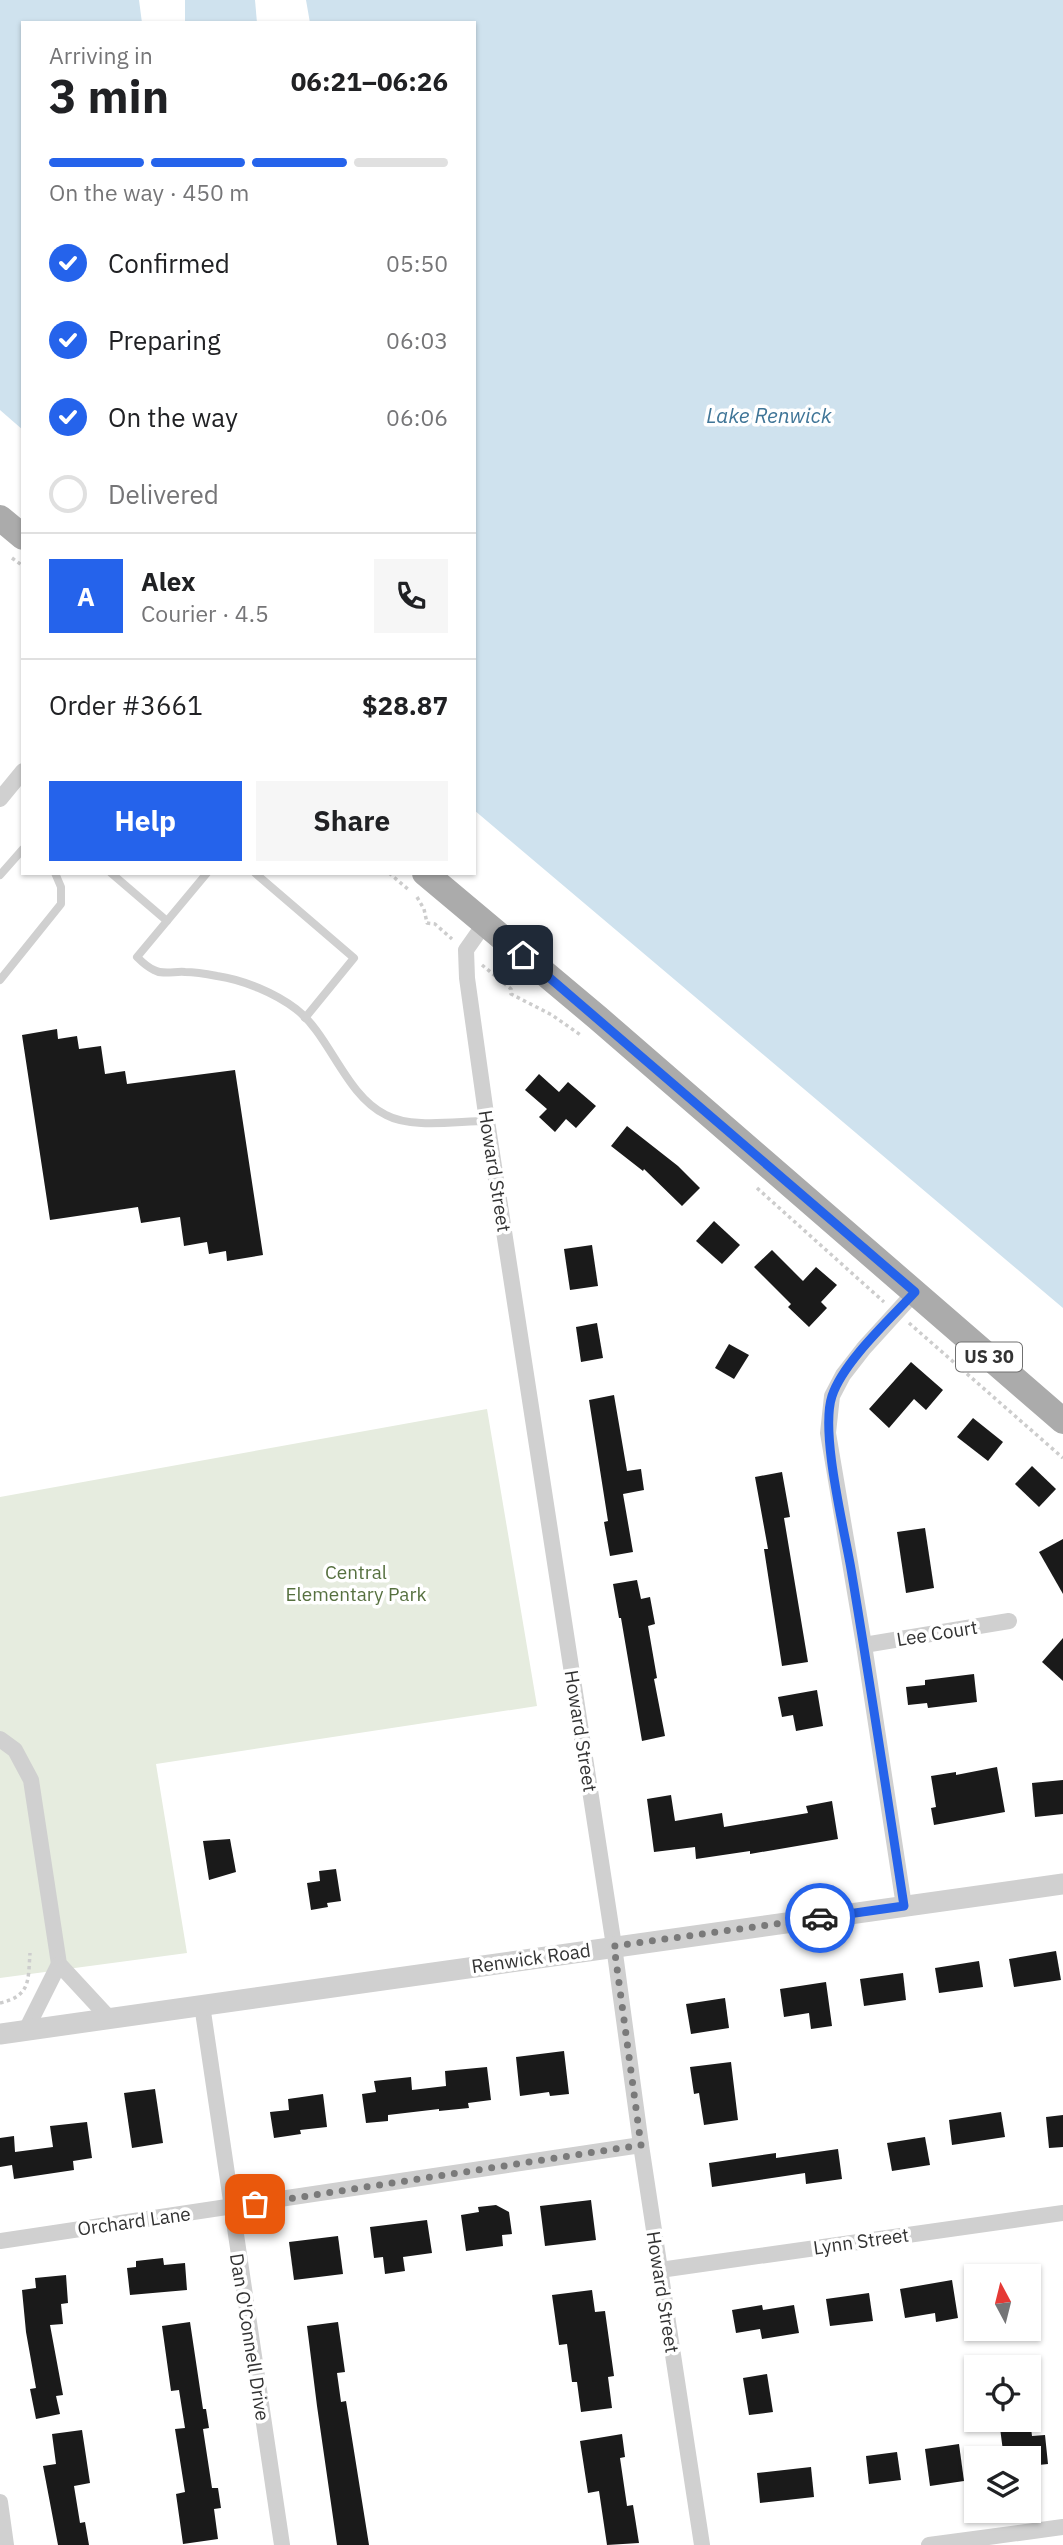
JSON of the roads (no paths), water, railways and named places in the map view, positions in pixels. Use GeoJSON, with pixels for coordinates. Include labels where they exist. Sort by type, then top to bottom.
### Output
{"type":"FeatureCollection","features":[{"type":"Feature","properties":{"kind":"main road"},"geometry":{"type":"LineString","coordinates":[[0,518],[21,535]]}},
{"type":"Feature","properties":{"kind":"main road","name":"US 30"},"geometry":{"type":"LineString","coordinates":[[427,875],[598,1018],[1063,1421]]}},
{"type":"Feature","properties":{"kind":"street"},"geometry":{"type":"LineString","coordinates":[[0,799],[21,773]]}},
{"type":"Feature","properties":{"kind":"street","name":"Howard Street"},"geometry":{"type":"LineString","coordinates":[[485,923],[466,950],[487,1121],[614,1946],[641,2145],[702,2545]]}},
{"type":"Feature","properties":{"kind":"street"},"geometry":{"type":"LineString","coordinates":[[904,1906],[828,1433],[832,1396],[843,1375],[915,1292]]}},
{"type":"Feature","properties":{"kind":"street","name":"Lee Court"},"geometry":{"type":"LineString","coordinates":[[864,1645],[1009,1621]]}},
{"type":"Feature","properties":{"kind":"street"},"geometry":{"type":"LineString","coordinates":[[0,1739],[15,1750],[31,1780],[59,1964],[109,2018]]}},
{"type":"Feature","properties":{"kind":"street","name":"Renwick Road"},"geometry":{"type":"LineString","coordinates":[[0,2034],[1063,1884]]}},
{"type":"Feature","properties":{"kind":"street"},"geometry":{"type":"LineString","coordinates":[[26,2030],[59,1964]]}},
{"type":"Feature","properties":{"kind":"street","name":"Dan O'Connell Drive"},"geometry":{"type":"LineString","coordinates":[[202,2005],[282,2545]]}},
{"type":"Feature","properties":{"kind":"street","name":"Orchard Lane"},"geometry":{"type":"LineString","coordinates":[[0,2241],[641,2145]]}},
{"type":"Feature","properties":{"kind":"street","name":"Lynn Street"},"geometry":{"type":"LineString","coordinates":[[660,2270],[1063,2213]]}},
{"type":"Feature","properties":{"kind":"street"},"geometry":{"type":"LineString","coordinates":[[0,2502],[6,2545]]}},
{"type":"Feature","properties":{"kind":"street"},"geometry":{"type":"LineString","coordinates":[[929,2545],[1063,2527]]}},
{"type":"Feature","properties":{"kind":"lane"},"geometry":{"type":"LineString","coordinates":[[0,875],[21,851]]}},
{"type":"Feature","properties":{"kind":"lane"},"geometry":{"type":"LineString","coordinates":[[0,980],[61,904],[61,887],[56,875]]}},
{"type":"Feature","properties":{"kind":"lane"},"geometry":{"type":"LineString","coordinates":[[113,875],[167,921]]}},
{"type":"Feature","properties":{"kind":"lane"},"geometry":{"type":"LineString","coordinates":[[205,875],[137,957],[156,972],[185,971],[232,980],[260,989],[297,1009],[338,1065],[371,1104],[386,1115],[409,1122],[487,1121]]}},
{"type":"Feature","properties":{"kind":"lane"},"geometry":{"type":"LineString","coordinates":[[257,875],[354,958],[305,1018]]}},
{"type":"Feature","properties":{"kind":"water"},"geometry":{"type":"Polygon","coordinates":[[[0,0],[139,0],[142,21],[21,21],[21,428],[0,410],[0,0]]]}},
{"type":"Feature","properties":{"kind":"water"},"geometry":{"type":"Polygon","coordinates":[[[185,0],[255,0],[257,21],[185,21],[185,0]]]}},
{"type":"Feature","properties":{"kind":"water","name":"Lake Renwick"},"geometry":{"type":"Polygon","coordinates":[[[306,0],[1063,0],[1063,1308],[476,812],[476,21],[310,21],[306,0]]]}},
{"type":"Feature","properties":{"kind":"park label","name":"Central Elementary Park"},"geometry":{"type":"Point","coordinates":[356,1583]}}]}
